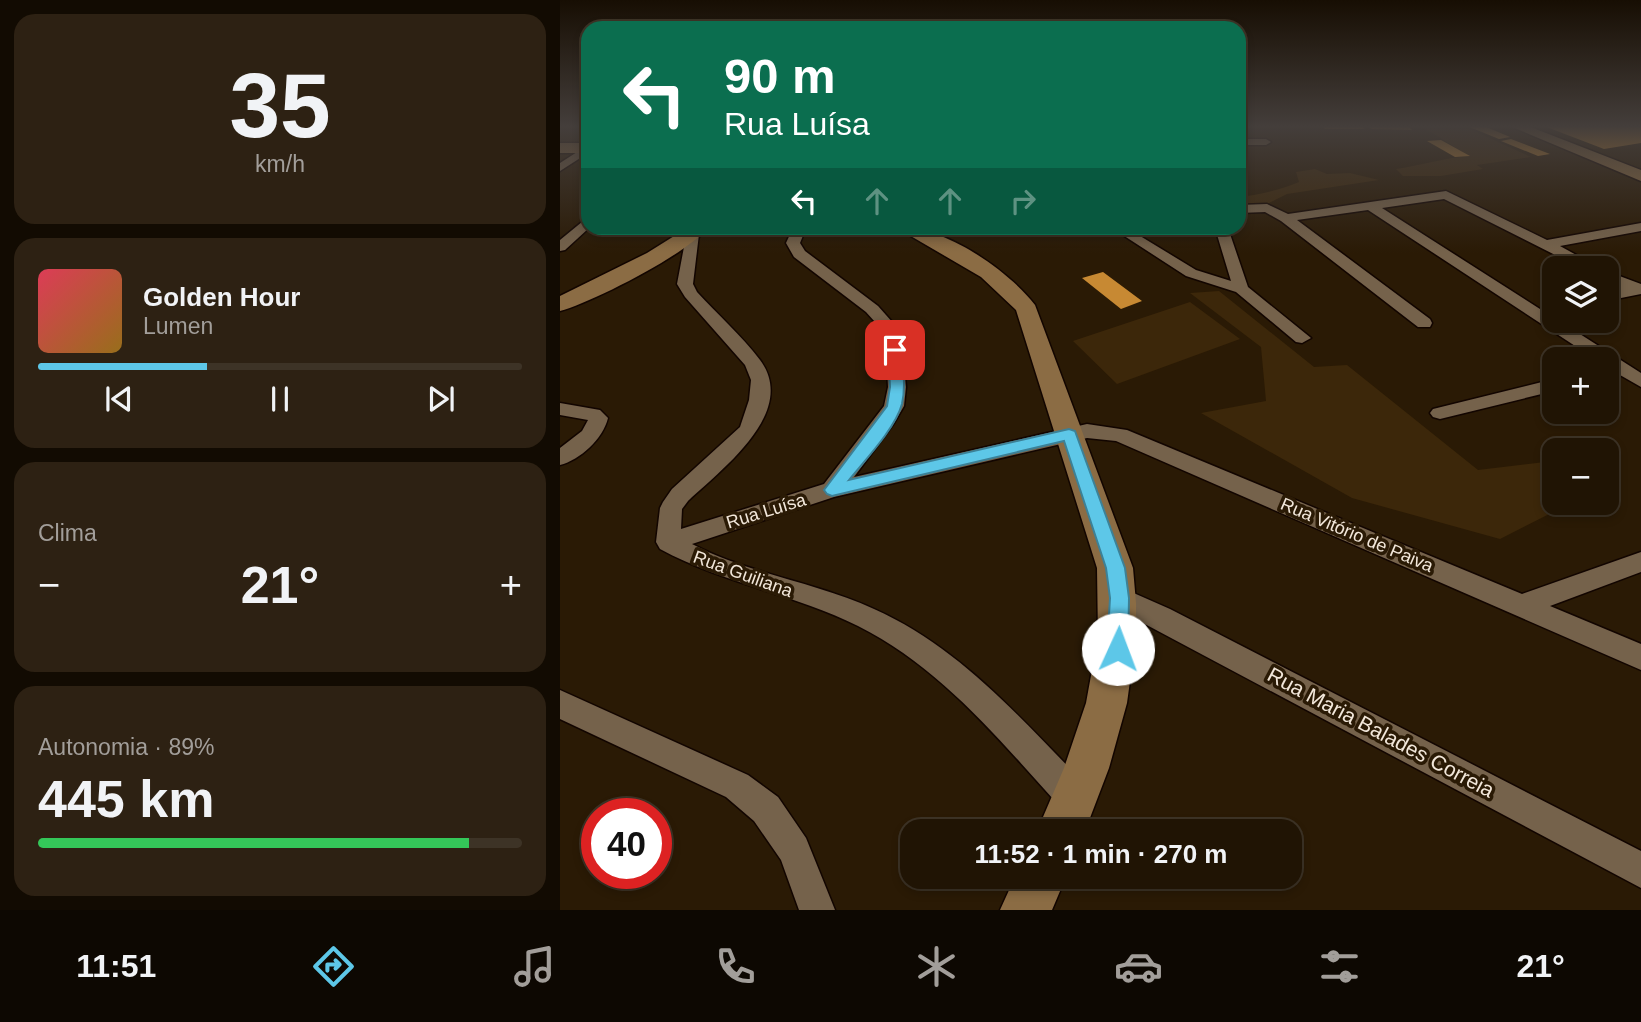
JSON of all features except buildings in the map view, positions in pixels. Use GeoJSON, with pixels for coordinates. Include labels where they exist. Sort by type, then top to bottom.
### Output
{"type":"FeatureCollection","features":[{"type":"Feature","properties":{"kind":"street"},"geometry":{"type":"LineString","coordinates":[[1622,168],[1641,176]]}},
{"type":"Feature","properties":{"kind":"street"},"geometry":{"type":"LineString","coordinates":[[1286,218],[1436,195],[1457,199],[1570,256]]}},
{"type":"Feature","properties":{"kind":"street"},"geometry":{"type":"LineString","coordinates":[[1370,206],[1533,311],[1582,347]]}},
{"type":"Feature","properties":{"kind":"street"},"geometry":{"type":"LineString","coordinates":[[1246,209],[1267,208],[1286,218],[1424,323]]}},
{"type":"Feature","properties":{"kind":"street"},"geometry":{"type":"LineString","coordinates":[[1548,244],[1641,227]]}},
{"type":"Feature","properties":{"kind":"street"},"geometry":{"type":"LineString","coordinates":[[560,247],[581,228]]}},
{"type":"Feature","properties":{"kind":"street"},"geometry":{"type":"LineString","coordinates":[[560,304],[688,235]]}},
{"type":"Feature","properties":{"kind":"street"},"geometry":{"type":"LineString","coordinates":[[668,542],[671,508],[680,495],[749,429],[759,400],[760,380],[753,363],[690,294],[685,284],[694,235]]}},
{"type":"Feature","properties":{"kind":"street"},"geometry":{"type":"LineString","coordinates":[[796,235],[793,243],[799,254],[872,309],[893,332],[897,387],[894,406],[832,490]]}},
{"type":"Feature","properties":{"kind":"street"},"geometry":{"type":"LineString","coordinates":[[921,235],[997,279],[1020,299],[1027,310],[1115,568],[1120,598],[1118,649],[1110,700],[1068,815]]}},
{"type":"Feature","properties":{"kind":"street"},"geometry":{"type":"LineString","coordinates":[[1130,235],[1191,273],[1241,289],[1302,338]]}},
{"type":"Feature","properties":{"kind":"street"},"geometry":{"type":"LineString","coordinates":[[1224,235],[1241,289]]}},
{"type":"Feature","properties":{"kind":"street"},"geometry":{"type":"LineString","coordinates":[[1619,281],[1638,289]]}},
{"type":"Feature","properties":{"kind":"street"},"geometry":{"type":"LineString","coordinates":[[1619,293],[1638,289]]}},
{"type":"Feature","properties":{"kind":"street"},"geometry":{"type":"LineString","coordinates":[[1533,311],[1542,309]]}},
{"type":"Feature","properties":{"kind":"street"},"geometry":{"type":"LineString","coordinates":[[1619,372],[1641,381]]}},
{"type":"Feature","properties":{"kind":"street"},"geometry":{"type":"LineString","coordinates":[[1440,413],[1542,387]]}},
{"type":"Feature","properties":{"kind":"street"},"geometry":{"type":"LineString","coordinates":[[560,409],[593,414],[598,418],[598,423],[593,431],[560,458]]}},
{"type":"Feature","properties":{"kind":"street","name":"Rua Vitório de Paiva"},"geometry":{"type":"LineString","coordinates":[[1069,435],[1087,431],[1120,435],[1641,657]]}},
{"type":"Feature","properties":{"kind":"street","name":"Rua Luísa"},"geometry":{"type":"LineString","coordinates":[[668,542],[832,490],[1069,435]]}},
{"type":"Feature","properties":{"kind":"street","name":"Rua Guiliana"},"geometry":{"type":"LineString","coordinates":[[668,542],[696,559],[864,617],[915,643],[964,682],[1068,815]]}},
{"type":"Feature","properties":{"kind":"street"},"geometry":{"type":"LineString","coordinates":[[1523,605],[1641,562]]}},
{"type":"Feature","properties":{"kind":"street","name":"Rua Maria Balades Correia"},"geometry":{"type":"LineString","coordinates":[[1120,598],[1466,776],[1641,870]]}},
{"type":"Feature","properties":{"kind":"street"},"geometry":{"type":"LineString","coordinates":[[560,704],[737,786],[766,809],[794,850],[817,910]]}},
{"type":"Feature","properties":{"kind":"street"},"geometry":{"type":"LineString","coordinates":[[1026,910],[1036,889]]}},
{"type":"Feature","properties":{"kind":"shaded area"},"geometry":{"type":"Polygon","coordinates":[[[1315,169],[1327,174],[1350,173],[1379,180],[1287,194],[1265,205],[1246,205],[1246,196],[1299,182],[1296,172],[1315,169]]]}},
{"type":"Feature","properties":{"kind":"shaded area"},"geometry":{"type":"Polygon","coordinates":[[[1396,169],[1483,169],[1441,176],[1403,176],[1396,169]]]}},
{"type":"Feature","properties":{"kind":"shaded area"},"geometry":{"type":"Polygon","coordinates":[[[1219,291],[1314,367],[1347,365],[1478,470],[1542,462],[1542,515],[1547,515],[1500,539],[1352,498],[1201,413],[1266,401],[1261,347],[1190,293],[1219,291]]]}},
{"type":"Feature","properties":{"kind":"shaded area"},"geometry":{"type":"Polygon","coordinates":[[[1190,302],[1240,339],[1117,384],[1073,341],[1190,302]]]}},
{"type":"Feature","properties":{"kind":"route"},"geometry":{"type":"LineString","coordinates":[[895,350],[897,387],[894,406],[832,490],[1069,435],[1115,568],[1120,598],[1118,649]]}}]}
